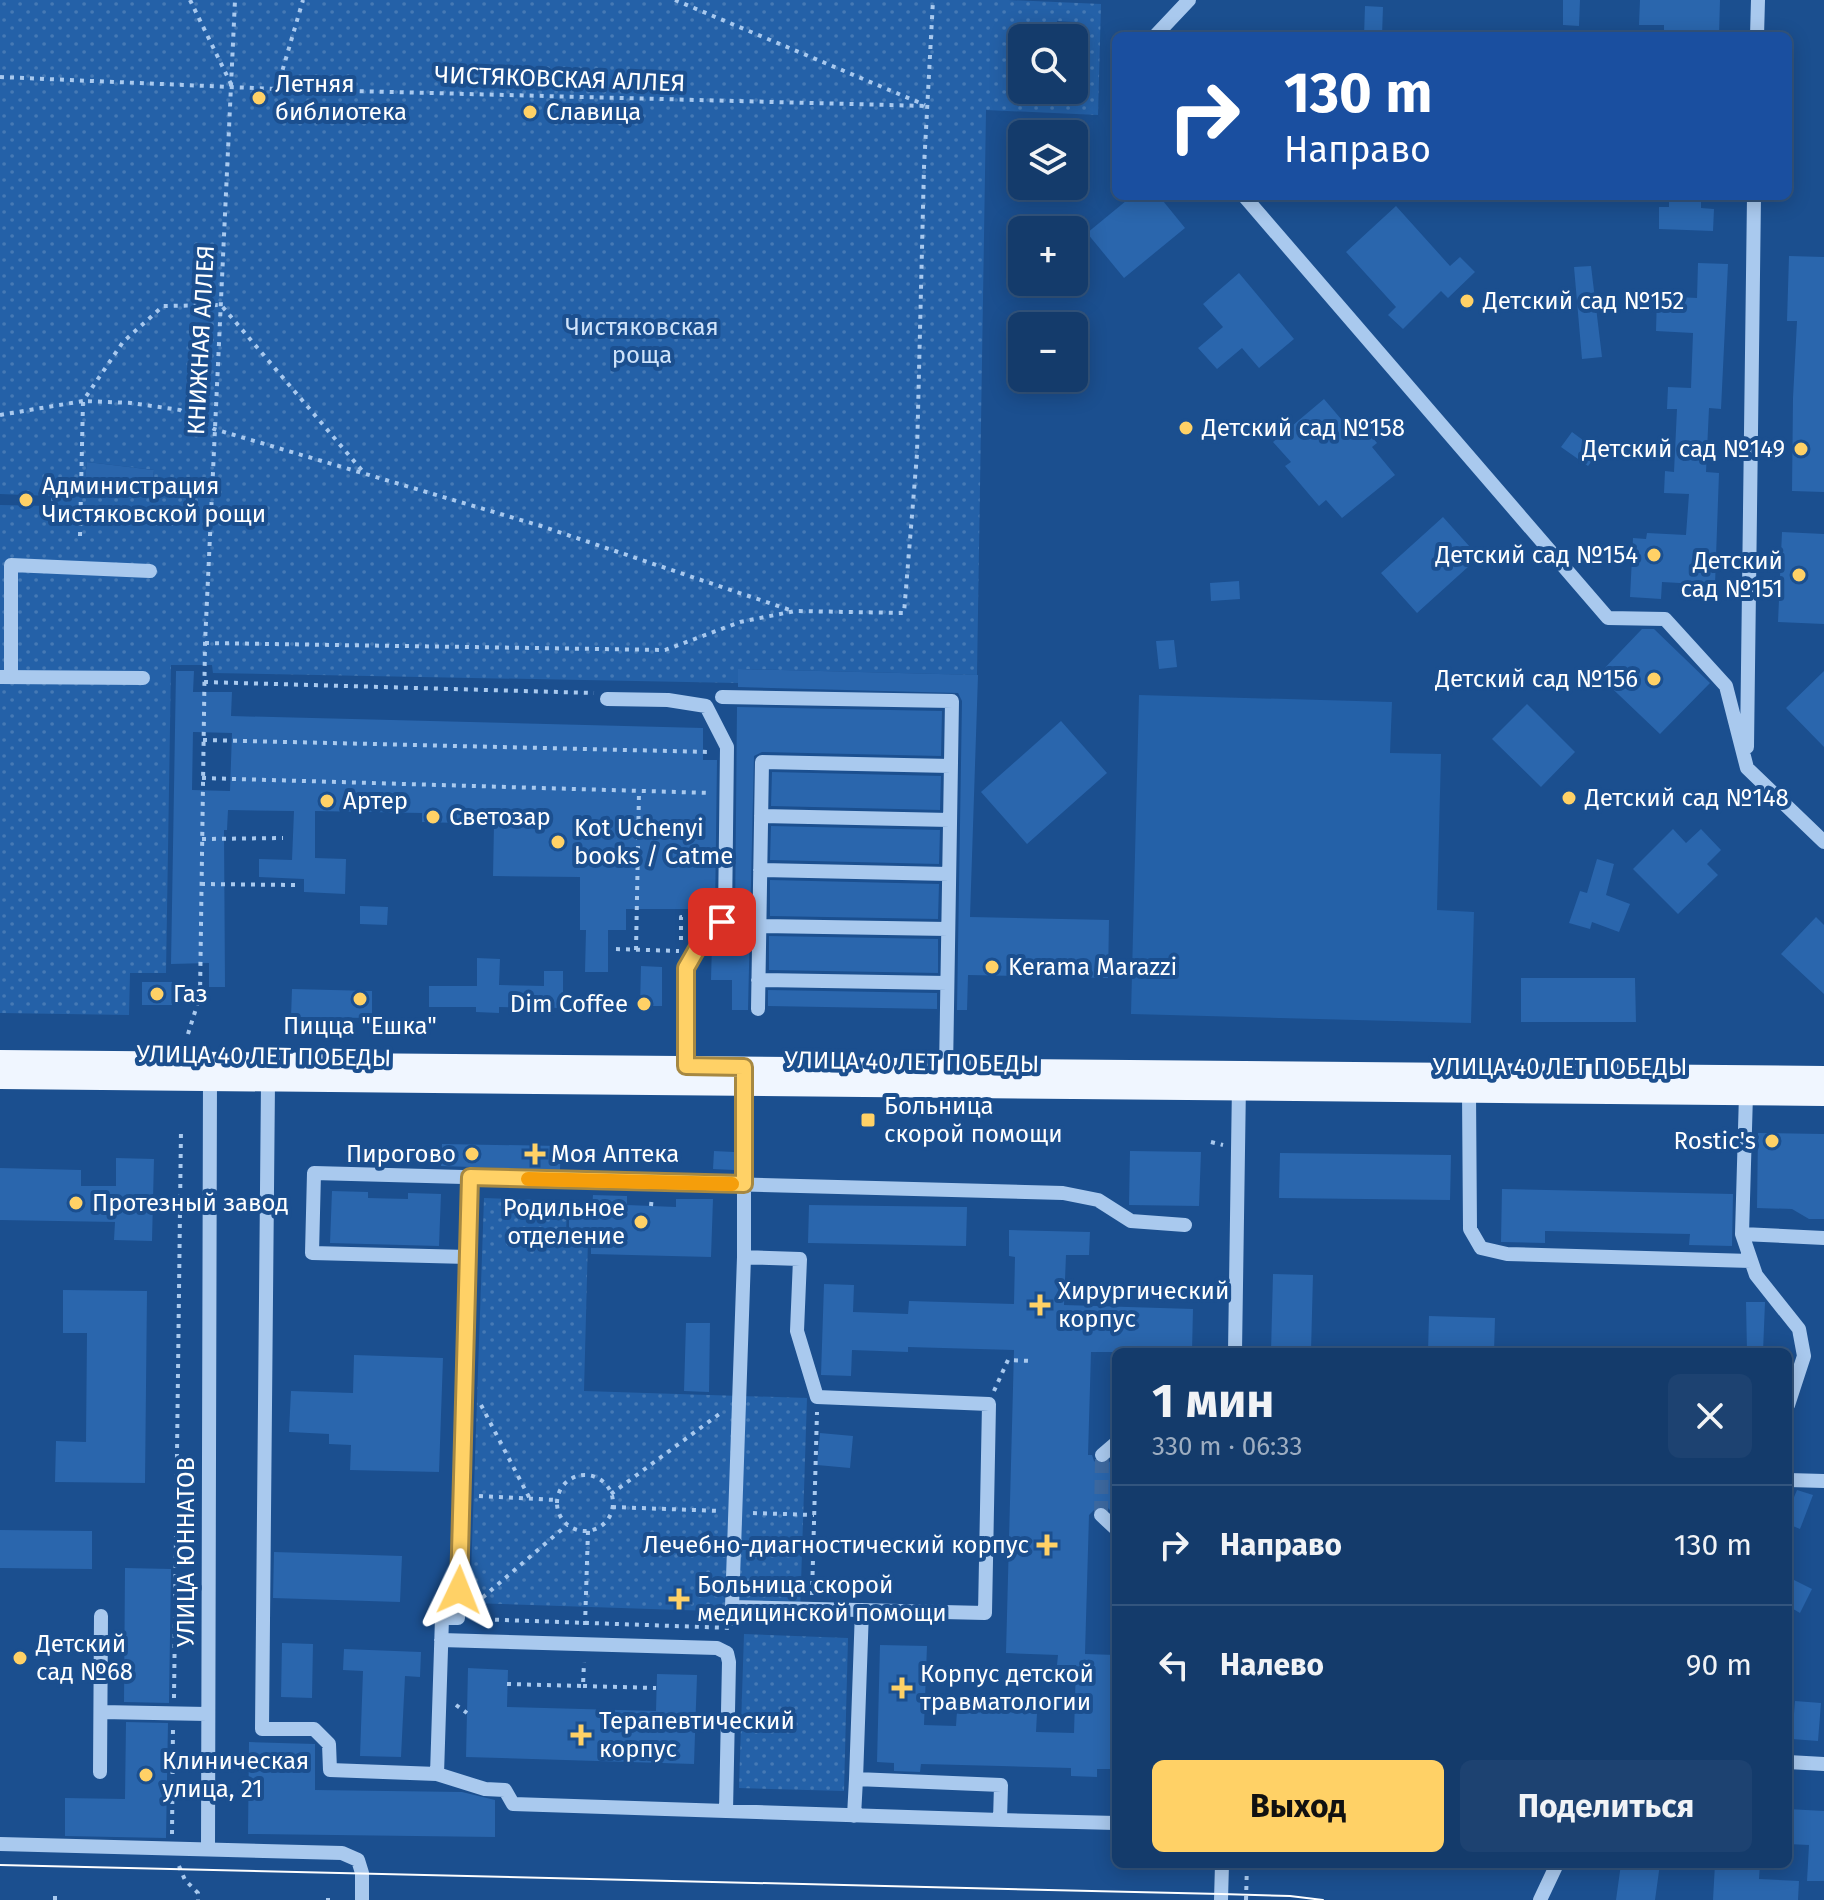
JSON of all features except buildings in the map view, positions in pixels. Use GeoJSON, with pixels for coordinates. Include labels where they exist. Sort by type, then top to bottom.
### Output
{"type":"FeatureCollection","features":[{"type":"Feature","properties":{"kind":"main road","name":"УЛИЦА 40 ЛЕТ ПОБЕДЫ"},"geometry":{"type":"LineString","coordinates":[[0,1060],[210,1072],[268,1082],[744,1076],[946,1070],[1824,1076]]}},
{"type":"Feature","properties":{"kind":"main road","name":"УЛИЦА 40 ЛЕТ ПОБЕДЫ"},"geometry":{"type":"LineString","coordinates":[[0,1079],[210,1072],[686,1066],[744,1076],[1239,1092],[1824,1096]]}},
{"type":"Feature","properties":{"kind":"street"},"geometry":{"type":"LineString","coordinates":[[1159,32],[1189,0]]}},
{"type":"Feature","properties":{"kind":"street"},"geometry":{"type":"LineString","coordinates":[[1757,32],[1758,0]]}},
{"type":"Feature","properties":{"kind":"street"},"geometry":{"type":"LineString","coordinates":[[1247,200],[1608,618],[1665,619],[1726,686],[1747,768],[1824,842]]}},
{"type":"Feature","properties":{"kind":"street"},"geometry":{"type":"LineString","coordinates":[[1747,768],[1754,200]]}},
{"type":"Feature","properties":{"kind":"street"},"geometry":{"type":"LineString","coordinates":[[143,678],[6,677],[11,565],[150,571]]}},
{"type":"Feature","properties":{"kind":"street"},"geometry":{"type":"LineString","coordinates":[[602,696],[706,706],[727,747],[725,918],[709,928],[686,968],[686,1066]]}},
{"type":"Feature","properties":{"kind":"street"},"geometry":{"type":"LineString","coordinates":[[722,697],[952,701],[946,1070]]}},
{"type":"Feature","properties":{"kind":"street"},"geometry":{"type":"LineString","coordinates":[[758,1009],[762,762],[951,766]]}},
{"type":"Feature","properties":{"kind":"street"},"geometry":{"type":"LineString","coordinates":[[761,816],[950,820]]}},
{"type":"Feature","properties":{"kind":"street"},"geometry":{"type":"LineString","coordinates":[[760,870],[949,874]]}},
{"type":"Feature","properties":{"kind":"street"},"geometry":{"type":"LineString","coordinates":[[759,926],[948,929]]}},
{"type":"Feature","properties":{"kind":"street"},"geometry":{"type":"LineString","coordinates":[[758,980],[947,983]]}},
{"type":"Feature","properties":{"kind":"street"},"geometry":{"type":"LineString","coordinates":[[1235,1348],[1239,1071]]}},
{"type":"Feature","properties":{"kind":"street","name":"УЛИЦА ЮННАТОВ"},"geometry":{"type":"LineString","coordinates":[[208,1849],[210,1072]]}},
{"type":"Feature","properties":{"kind":"street"},"geometry":{"type":"LineString","coordinates":[[744,1076],[744,1257],[732,1607],[985,1613],[989,1404],[817,1397],[797,1331],[800,1259],[744,1257]]}},
{"type":"Feature","properties":{"kind":"street"},"geometry":{"type":"LineString","coordinates":[[268,1082],[262,1729],[314,1729],[329,1744],[330,1770],[437,1774],[485,1789],[505,1790],[513,1804],[1112,1823]]}},
{"type":"Feature","properties":{"kind":"street"},"geometry":{"type":"LineString","coordinates":[[1469,1093],[1470,1229],[1481,1248],[1507,1254],[1751,1261]]}},
{"type":"Feature","properties":{"kind":"street"},"geometry":{"type":"LineString","coordinates":[[1746,1094],[1742,1234],[1756,1275],[1799,1329],[1804,1356],[1792,1393]]}},
{"type":"Feature","properties":{"kind":"street"},"geometry":{"type":"LineString","coordinates":[[468,1257],[312,1253],[314,1173],[1063,1193],[1098,1200],[1131,1221],[1185,1225]]}},
{"type":"Feature","properties":{"kind":"street"},"geometry":{"type":"LineString","coordinates":[[437,1774],[442,1618],[458,1618],[470,1177]]}},
{"type":"Feature","properties":{"kind":"street"},"geometry":{"type":"LineString","coordinates":[[1742,1234],[1824,1238]]}},
{"type":"Feature","properties":{"kind":"street"},"geometry":{"type":"LineString","coordinates":[[1102,1455],[1112,1446]]}},
{"type":"Feature","properties":{"kind":"street"},"geometry":{"type":"LineString","coordinates":[[1792,1480],[1824,1481]]}},
{"type":"Feature","properties":{"kind":"street"},"geometry":{"type":"LineString","coordinates":[[1101,1515],[1112,1525]]}},
{"type":"Feature","properties":{"kind":"street"},"geometry":{"type":"LineString","coordinates":[[854,1816],[862,1610]]}},
{"type":"Feature","properties":{"kind":"street"},"geometry":{"type":"LineString","coordinates":[[100,1772],[101,1616]]}},
{"type":"Feature","properties":{"kind":"street"},"geometry":{"type":"LineString","coordinates":[[441,1640],[717,1648],[727,1653],[726,1811]]}},
{"type":"Feature","properties":{"kind":"street"},"geometry":{"type":"LineString","coordinates":[[101,1712],[207,1714]]}},
{"type":"Feature","properties":{"kind":"street"},"geometry":{"type":"LineString","coordinates":[[1792,1762],[1824,1764]]}},
{"type":"Feature","properties":{"kind":"street"},"geometry":{"type":"LineString","coordinates":[[856,1779],[1001,1785],[1000,1820]]}},
{"type":"Feature","properties":{"kind":"street"},"geometry":{"type":"LineString","coordinates":[[0,1844],[349,1855],[360,1865],[362,1900]]}},
{"type":"Feature","properties":{"kind":"street"},"geometry":{"type":"LineString","coordinates":[[1221,1900],[1222,1868]]}},
{"type":"Feature","properties":{"kind":"street"},"geometry":{"type":"LineString","coordinates":[[1540,1900],[1555,1868]]}},
{"type":"Feature","properties":{"kind":"path"},"geometry":{"type":"LineString","coordinates":[[190,0],[233,87]]}},
{"type":"Feature","properties":{"kind":"path","name":"КНИЖНАЯ АЛЛЕЯ"},"geometry":{"type":"LineString","coordinates":[[188,1034],[200,996],[205,643],[235,0]]}},
{"type":"Feature","properties":{"kind":"path"},"geometry":{"type":"LineString","coordinates":[[277,89],[303,0]]}},
{"type":"Feature","properties":{"kind":"path"},"geometry":{"type":"LineString","coordinates":[[675,0],[927,106]]}},
{"type":"Feature","properties":{"kind":"path"},"geometry":{"type":"LineString","coordinates":[[205,643],[665,650],[740,622],[795,611],[904,613],[917,454],[933,0]]}},
{"type":"Feature","properties":{"kind":"path","name":"ЧИСТЯКОВСКАЯ АЛЛЕЯ"},"geometry":{"type":"LineString","coordinates":[[0,77],[277,89],[927,106]]}},
{"type":"Feature","properties":{"kind":"path"},"geometry":{"type":"LineString","coordinates":[[80,536],[83,401],[123,342],[163,306],[221,305],[366,474]]}},
{"type":"Feature","properties":{"kind":"path"},"geometry":{"type":"LineString","coordinates":[[0,415],[83,401],[131,403],[180,410],[214,429],[541,526],[795,611]]}},
{"type":"Feature","properties":{"kind":"path"},"geometry":{"type":"LineString","coordinates":[[204,682],[602,696]]}},
{"type":"Feature","properties":{"kind":"path"},"geometry":{"type":"LineString","coordinates":[[203,740],[722,753]]}},
{"type":"Feature","properties":{"kind":"path"},"geometry":{"type":"LineString","coordinates":[[202,778],[722,794]]}},
{"type":"Feature","properties":{"kind":"path"},"geometry":{"type":"LineString","coordinates":[[636,950],[639,792]]}},
{"type":"Feature","properties":{"kind":"path"},"geometry":{"type":"LineString","coordinates":[[202,839],[283,838]]}},
{"type":"Feature","properties":{"kind":"path"},"geometry":{"type":"LineString","coordinates":[[201,884],[295,885]]}},
{"type":"Feature","properties":{"kind":"path"},"geometry":{"type":"LineString","coordinates":[[616,949],[681,951]]}},
{"type":"Feature","properties":{"kind":"path"},"geometry":{"type":"LineString","coordinates":[[181,1129],[172,1849],[185,1880],[198,1893],[198,1900]]}},
{"type":"Feature","properties":{"kind":"path"},"geometry":{"type":"LineString","coordinates":[[989,1404],[1008,1360],[1032,1361]]}},
{"type":"Feature","properties":{"kind":"path"},"geometry":{"type":"LineString","coordinates":[[464,1374],[530,1499]]}},
{"type":"Feature","properties":{"kind":"path"},"geometry":{"type":"LineString","coordinates":[[812,1609],[817,1397]]}},
{"type":"Feature","properties":{"kind":"path"},"geometry":{"type":"LineString","coordinates":[[611,1494],[740,1399]]}},
{"type":"Feature","properties":{"kind":"path"},"geometry":{"type":"LineString","coordinates":[[582,1475],[601,1480],[611,1494],[612,1507],[610,1516],[597,1528],[578,1530],[567,1525],[559,1515],[556,1500],[563,1485],[582,1475]]}},
{"type":"Feature","properties":{"kind":"path"},"geometry":{"type":"LineString","coordinates":[[461,1495],[556,1500]]}},
{"type":"Feature","properties":{"kind":"path"},"geometry":{"type":"LineString","coordinates":[[612,1507],[814,1515]]}},
{"type":"Feature","properties":{"kind":"path"},"geometry":{"type":"LineString","coordinates":[[458,1618],[567,1525]]}},
{"type":"Feature","properties":{"kind":"path"},"geometry":{"type":"LineString","coordinates":[[458,1618],[732,1628],[732,1607]]}},
{"type":"Feature","properties":{"kind":"path"},"geometry":{"type":"LineString","coordinates":[[583,1686],[656,1688]]}},
{"type":"Feature","properties":{"kind":"path"},"geometry":{"type":"LineString","coordinates":[[1246,1900],[1247,1868]]}},
{"type":"Feature","properties":{"kind":"path"},"geometry":{"type":"LineString","coordinates":[[55,1892],[55,1900]]}},
{"type":"Feature","properties":{"kind":"green space","name":"Чистяковская роща"},"geometry":{"type":"Polygon","coordinates":[[[0,0],[1008,0],[1101,4],[1098,115],[986,110],[977,675],[739,669],[738,683],[213,673],[212,665],[171,665],[166,973],[130,973],[129,1015],[0,1013],[0,505],[51,506],[51,496],[0,494],[0,0]],[[87,462],[84,487],[151,496],[154,470],[87,462]]]}},
{"type":"Feature","properties":{"kind":"green space"},"geometry":{"type":"Polygon","coordinates":[[[1139,695],[1392,702],[1390,753],[1441,754],[1437,910],[1474,912],[1471,1023],[1131,1014],[1139,695]]]}},
{"type":"Feature","properties":{"kind":"green space"},"geometry":{"type":"Polygon","coordinates":[[[484,1198],[567,1201],[566,1238],[588,1239],[584,1391],[807,1398],[800,1614],[470,1603],[484,1198]]]}},
{"type":"Feature","properties":{"kind":"green space"},"geometry":{"type":"Polygon","coordinates":[[[744,1634],[848,1638],[844,1791],[739,1788],[744,1634]]]}},
{"type":"Feature","properties":{"kind":"tunnel"},"geometry":{"type":"LineString","coordinates":[[1101,1515],[1102,1455]]}},
{"type":"Feature","properties":{"kind":"tram line"},"geometry":{"type":"LineString","coordinates":[[0,1865],[1221,1894],[1323,1900]]}},
{"type":"Feature","properties":{"kind":"slow traffic"},"geometry":{"type":"LineString","coordinates":[[528,1179],[732,1184]]}},
{"type":"Feature","properties":{"kind":"place","name":"Летняя библиотека"},"geometry":{"type":"Point","coordinates":[259,98]}},
{"type":"Feature","properties":{"kind":"place","name":"Славица"},"geometry":{"type":"Point","coordinates":[530,112]}},
{"type":"Feature","properties":{"kind":"place","name":"Детский сад №152"},"geometry":{"type":"Point","coordinates":[1467,301]}},
{"type":"Feature","properties":{"kind":"place","name":"Детский сад №158"},"geometry":{"type":"Point","coordinates":[1186,428]}},
{"type":"Feature","properties":{"kind":"place","name":"Детский сад №149"},"geometry":{"type":"Point","coordinates":[1801,449]}},
{"type":"Feature","properties":{"kind":"place","name":"Администрация Чистяковской рощи"},"geometry":{"type":"Point","coordinates":[26,500]}},
{"type":"Feature","properties":{"kind":"place","name":"Детский сад №154"},"geometry":{"type":"Point","coordinates":[1654,555]}},
{"type":"Feature","properties":{"kind":"place","name":"Детский сад №151"},"geometry":{"type":"Point","coordinates":[1799,575]}},
{"type":"Feature","properties":{"kind":"place","name":"Детский сад №156"},"geometry":{"type":"Point","coordinates":[1654,679]}},
{"type":"Feature","properties":{"kind":"place","name":"Детский сад №148"},"geometry":{"type":"Point","coordinates":[1569,798]}},
{"type":"Feature","properties":{"kind":"place","name":"Артер"},"geometry":{"type":"Point","coordinates":[327,801]}},
{"type":"Feature","properties":{"kind":"place","name":"Светозар"},"geometry":{"type":"Point","coordinates":[433,817]}},
{"type":"Feature","properties":{"kind":"place","name":"Kot Uchenyi books / Catme"},"geometry":{"type":"Point","coordinates":[558,842]}},
{"type":"Feature","properties":{"kind":"place","name":"Kerama Marazzi"},"geometry":{"type":"Point","coordinates":[992,967]}},
{"type":"Feature","properties":{"kind":"place","name":"Газ"},"geometry":{"type":"Point","coordinates":[157,994]}},
{"type":"Feature","properties":{"kind":"place","name":"Пицца \"Ешка\""},"geometry":{"type":"Point","coordinates":[360,999]}},
{"type":"Feature","properties":{"kind":"place","name":"Dim Coffee"},"geometry":{"type":"Point","coordinates":[644,1004]}},
{"type":"Feature","properties":{"kind":"place","name":"Больница скорой помощи"},"geometry":{"type":"Point","coordinates":[868,1120]}},
{"type":"Feature","properties":{"kind":"place","name":"Rostic's"},"geometry":{"type":"Point","coordinates":[1772,1141]}},
{"type":"Feature","properties":{"kind":"place","name":"Пирогово"},"geometry":{"type":"Point","coordinates":[472,1154]}},
{"type":"Feature","properties":{"kind":"place","name":"Моя Аптека"},"geometry":{"type":"Point","coordinates":[535,1154]}},
{"type":"Feature","properties":{"kind":"place","name":"Протезный завод"},"geometry":{"type":"Point","coordinates":[76,1203]}},
{"type":"Feature","properties":{"kind":"place","name":"Родильное отделение"},"geometry":{"type":"Point","coordinates":[641,1222]}},
{"type":"Feature","properties":{"kind":"place","name":"Хирургический корпус"},"geometry":{"type":"Point","coordinates":[1040,1305]}},
{"type":"Feature","properties":{"kind":"place","name":"Лечебно-диагностический корпус"},"geometry":{"type":"Point","coordinates":[1047,1545]}},
{"type":"Feature","properties":{"kind":"place","name":"Больница скорой медицинской помощи"},"geometry":{"type":"Point","coordinates":[679,1599]}},
{"type":"Feature","properties":{"kind":"place","name":"Детский сад №68"},"geometry":{"type":"Point","coordinates":[20,1658]}},
{"type":"Feature","properties":{"kind":"place","name":"Корпус детской травматологии"},"geometry":{"type":"Point","coordinates":[902,1688]}},
{"type":"Feature","properties":{"kind":"place","name":"Терапевтический корпус"},"geometry":{"type":"Point","coordinates":[581,1735]}},
{"type":"Feature","properties":{"kind":"place","name":"Клиническая улица, 21"},"geometry":{"type":"Point","coordinates":[146,1775]}},
{"type":"Feature","properties":{"kind":"route"},"geometry":{"type":"LineString","coordinates":[[459,1590],[470,1177],[744,1184],[744,1067],[686,1066],[686,968],[709,928],[722,922]]}}]}
